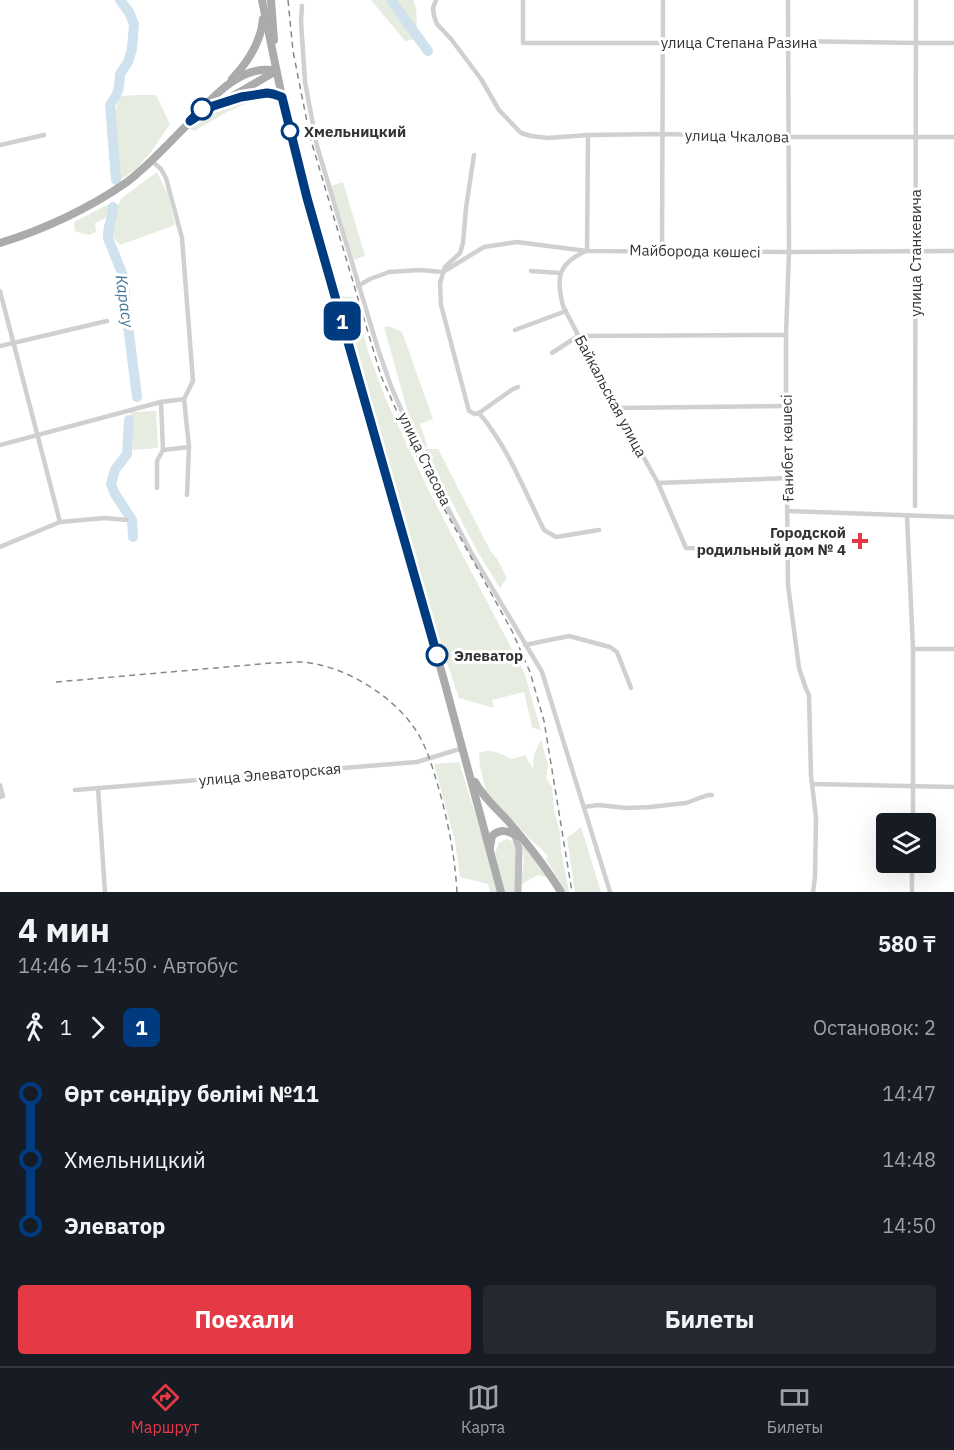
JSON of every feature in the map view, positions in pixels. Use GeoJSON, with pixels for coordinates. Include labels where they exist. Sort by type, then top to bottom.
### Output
{"type":"FeatureCollection","features":[{"type":"Feature","properties":{"kind":"main road"},"geometry":{"type":"LineString","coordinates":[[262,0],[276,71],[307,198],[463,748],[501,892]]}},
{"type":"Feature","properties":{"kind":"main road"},"geometry":{"type":"LineString","coordinates":[[271,0],[276,71]]}},
{"type":"Feature","properties":{"kind":"main road"},"geometry":{"type":"LineString","coordinates":[[0,243],[40,229],[77,211],[127,182],[152,161],[238,73],[261,36],[264,13]]}},
{"type":"Feature","properties":{"kind":"main road"},"geometry":{"type":"LineString","coordinates":[[223,89],[257,70],[276,71]]}},
{"type":"Feature","properties":{"kind":"main road"},"geometry":{"type":"LineString","coordinates":[[190,121],[276,71]]}},
{"type":"Feature","properties":{"kind":"main road"},"geometry":{"type":"LineString","coordinates":[[213,106],[241,97],[267,93],[282,97]]}},
{"type":"Feature","properties":{"kind":"main road"},"geometry":{"type":"LineString","coordinates":[[467,764],[482,794],[509,822],[546,868],[561,892]]}},
{"type":"Feature","properties":{"kind":"main road"},"geometry":{"type":"LineString","coordinates":[[509,822],[519,848],[518,892]]}},
{"type":"Feature","properties":{"kind":"main road"},"geometry":{"type":"LineString","coordinates":[[491,854],[490,841],[495,833],[510,832],[525,842]]}},
{"type":"Feature","properties":{"kind":"street","name":"улица Чкалова"},"geometry":{"type":"LineString","coordinates":[[436,0],[433,8],[437,24],[481,79],[499,110],[521,133],[531,136],[548,138],[661,134],[954,137]]}},
{"type":"Feature","properties":{"kind":"street","name":"улица Степана Разина"},"geometry":{"type":"LineString","coordinates":[[523,0],[523,43],[789,40],[954,43]]}},
{"type":"Feature","properties":{"kind":"street"},"geometry":{"type":"LineString","coordinates":[[662,250],[663,0]]}},
{"type":"Feature","properties":{"kind":"street","name":"Ғанибет көшесі"},"geometry":{"type":"LineString","coordinates":[[789,0],[789,252],[786,335],[788,585],[799,668],[809,695],[811,776],[816,817],[813,892]]}},
{"type":"Feature","properties":{"kind":"street","name":"улица Станкевича"},"geometry":{"type":"LineString","coordinates":[[915,506],[916,0]]}},
{"type":"Feature","properties":{"kind":"street","name":"улица Стасова"},"geometry":{"type":"LineString","coordinates":[[302,6],[303,65],[311,121],[358,286],[391,386],[434,482],[472,554],[542,672],[610,892]]}},
{"type":"Feature","properties":{"kind":"street"},"geometry":{"type":"LineString","coordinates":[[0,145],[44,135]]}},
{"type":"Feature","properties":{"kind":"street"},"geometry":{"type":"LineString","coordinates":[[531,271],[560,273],[576,256],[587,251],[588,135]]}},
{"type":"Feature","properties":{"kind":"street"},"geometry":{"type":"LineString","coordinates":[[474,155],[463,243],[460,253],[445,267],[440,283],[441,305],[469,411],[479,414],[503,446],[544,530],[556,537],[598,530]]}},
{"type":"Feature","properties":{"kind":"street"},"geometry":{"type":"LineString","coordinates":[[152,161],[161,169],[166,178],[182,238],[193,381],[184,399],[189,447],[187,495]]}},
{"type":"Feature","properties":{"kind":"street","name":"Майборода көшесі"},"geometry":{"type":"LineString","coordinates":[[443,272],[484,247],[516,242],[587,251],[954,251]]}},
{"type":"Feature","properties":{"kind":"street"},"geometry":{"type":"LineString","coordinates":[[358,286],[389,272],[419,270],[443,272]]}},
{"type":"Feature","properties":{"kind":"street","name":"Байкальская улица"},"geometry":{"type":"LineString","coordinates":[[560,273],[559,291],[566,311],[658,483],[686,548],[788,549]]}},
{"type":"Feature","properties":{"kind":"street"},"geometry":{"type":"LineString","coordinates":[[0,291],[60,522]]}},
{"type":"Feature","properties":{"kind":"street"},"geometry":{"type":"LineString","coordinates":[[515,330],[566,311]]}},
{"type":"Feature","properties":{"kind":"street"},"geometry":{"type":"LineString","coordinates":[[0,346],[107,321]]}},
{"type":"Feature","properties":{"kind":"street"},"geometry":{"type":"LineString","coordinates":[[552,353],[578,336],[786,335]]}},
{"type":"Feature","properties":{"kind":"street"},"geometry":{"type":"LineString","coordinates":[[479,414],[518,387]]}},
{"type":"Feature","properties":{"kind":"street"},"geometry":{"type":"LineString","coordinates":[[0,445],[160,402],[184,399]]}},
{"type":"Feature","properties":{"kind":"street"},"geometry":{"type":"LineString","coordinates":[[157,488],[157,462],[163,450],[160,402]]}},
{"type":"Feature","properties":{"kind":"street"},"geometry":{"type":"LineString","coordinates":[[616,408],[786,406]]}},
{"type":"Feature","properties":{"kind":"street"},"geometry":{"type":"LineString","coordinates":[[163,450],[189,447]]}},
{"type":"Feature","properties":{"kind":"street"},"geometry":{"type":"LineString","coordinates":[[658,483],[788,478]]}},
{"type":"Feature","properties":{"kind":"street"},"geometry":{"type":"LineString","coordinates":[[788,511],[954,517]]}},
{"type":"Feature","properties":{"kind":"street"},"geometry":{"type":"LineString","coordinates":[[907,516],[913,649],[913,813]]}},
{"type":"Feature","properties":{"kind":"street"},"geometry":{"type":"LineString","coordinates":[[0,547],[60,522],[105,518],[126,520]]}},
{"type":"Feature","properties":{"kind":"street"},"geometry":{"type":"LineString","coordinates":[[525,645],[569,636],[610,647],[617,652],[631,688]]}},
{"type":"Feature","properties":{"kind":"street"},"geometry":{"type":"LineString","coordinates":[[913,649],[954,649]]}},
{"type":"Feature","properties":{"kind":"street","name":"улица Элеваторская"},"geometry":{"type":"LineString","coordinates":[[75,790],[417,762],[463,748]]}},
{"type":"Feature","properties":{"kind":"street"},"geometry":{"type":"LineString","coordinates":[[813,784],[954,787]]}},
{"type":"Feature","properties":{"kind":"street"},"geometry":{"type":"LineString","coordinates":[[0,785],[1,797]]}},
{"type":"Feature","properties":{"kind":"street"},"geometry":{"type":"LineString","coordinates":[[98,788],[105,892]]}},
{"type":"Feature","properties":{"kind":"street"},"geometry":{"type":"LineString","coordinates":[[584,807],[650,807],[686,803],[712,795]]}},
{"type":"Feature","properties":{"kind":"street"},"geometry":{"type":"LineString","coordinates":[[912,873],[912,892]]}},
{"type":"Feature","properties":{"kind":"shaded area"},"geometry":{"type":"Polygon","coordinates":[[[371,0],[413,0],[416,9],[418,40],[406,42],[371,0]]]}},
{"type":"Feature","properties":{"kind":"shaded area"},"geometry":{"type":"Polygon","coordinates":[[[156,95],[170,124],[136,169],[120,180],[115,111],[121,96],[156,95]]]}},
{"type":"Feature","properties":{"kind":"shaded area"},"geometry":{"type":"Polygon","coordinates":[[[260,97],[225,113],[194,131],[189,129],[214,109],[232,102],[260,97]]]}},
{"type":"Feature","properties":{"kind":"shaded area"},"geometry":{"type":"Polygon","coordinates":[[[157,172],[168,195],[175,225],[120,245],[110,233],[116,208],[122,198],[157,172]]]}},
{"type":"Feature","properties":{"kind":"shaded area"},"geometry":{"type":"Polygon","coordinates":[[[343,182],[365,256],[354,260],[331,186],[343,182]]]}},
{"type":"Feature","properties":{"kind":"shaded area"},"geometry":{"type":"Polygon","coordinates":[[[109,204],[109,216],[95,223],[96,232],[89,235],[75,231],[74,222],[109,204]]]}},
{"type":"Feature","properties":{"kind":"shaded area"},"geometry":{"type":"Polygon","coordinates":[[[340,296],[353,297],[368,351],[386,400],[430,493],[525,674],[541,731],[532,727],[524,692],[492,700],[494,708],[459,698],[433,621],[340,296]]]}},
{"type":"Feature","properties":{"kind":"shaded area"},"geometry":{"type":"Polygon","coordinates":[[[389,326],[402,332],[433,419],[420,424],[427,445],[425,449],[438,449],[507,578],[500,588],[476,549],[410,420],[384,327],[389,326]]]}},
{"type":"Feature","properties":{"kind":"shaded area"},"geometry":{"type":"Polygon","coordinates":[[[156,411],[158,448],[133,450],[131,412],[156,411]]]}},
{"type":"Feature","properties":{"kind":"shaded area"},"geometry":{"type":"Polygon","coordinates":[[[541,740],[548,765],[546,778],[552,787],[569,892],[563,892],[559,880],[546,859],[548,857],[541,848],[486,792],[480,766],[479,753],[488,751],[512,759],[525,755],[533,769],[534,755],[541,740]]]}},
{"type":"Feature","properties":{"kind":"shaded area"},"geometry":{"type":"Polygon","coordinates":[[[459,762],[491,865],[497,892],[490,892],[488,884],[460,877],[455,841],[434,764],[459,762]]]}},
{"type":"Feature","properties":{"kind":"shaded area"},"geometry":{"type":"Polygon","coordinates":[[[581,827],[601,892],[575,892],[567,838],[581,827]]]}},
{"type":"Feature","properties":{"kind":"shaded area"},"geometry":{"type":"Polygon","coordinates":[[[507,839],[514,842],[518,853],[515,892],[505,892],[495,853],[499,843],[507,839]]]}},
{"type":"Feature","properties":{"kind":"shaded area"},"geometry":{"type":"Polygon","coordinates":[[[522,842],[549,878],[538,875],[520,885],[524,862],[522,842]]]}},
{"type":"Feature","properties":{"kind":"waterway","name":"Карасу"},"geometry":{"type":"LineString","coordinates":[[116,180],[110,105],[116,96],[120,74],[128,62],[132,49],[134,24],[120,0]]}},
{"type":"Feature","properties":{"kind":"waterway"},"geometry":{"type":"LineString","coordinates":[[391,0],[428,51]]}},
{"type":"Feature","properties":{"kind":"waterway","name":"Карасу"},"geometry":{"type":"LineString","coordinates":[[113,207],[108,238],[124,278],[137,397]]}},
{"type":"Feature","properties":{"kind":"waterway"},"geometry":{"type":"LineString","coordinates":[[129,420],[127,454],[115,470],[111,484],[132,520],[133,537]]}},
{"type":"Feature","properties":{"kind":"railway"},"geometry":{"type":"LineString","coordinates":[[288,0],[293,51],[310,137],[381,376],[425,474],[512,631],[530,672],[544,721],[572,892]]}},
{"type":"Feature","properties":{"kind":"railway"},"geometry":{"type":"LineString","coordinates":[[56,682],[297,662],[317,664],[353,677],[370,687],[401,712],[422,741],[432,767],[446,818],[457,892]]}},
{"type":"Feature","properties":{"kind":"bus line","name":"1"},"geometry":{"type":"LineString","coordinates":[[202,109],[190,121],[213,106],[241,97],[267,93],[282,97],[307,198],[437,655]]}},
{"type":"Feature","properties":{"kind":"place","name":"Хмельницкий"},"geometry":{"type":"Point","coordinates":[290,131]}},
{"type":"Feature","properties":{"kind":"place","name":"Городской родильный дом № 4"},"geometry":{"type":"Point","coordinates":[860,541]}},
{"type":"Feature","properties":{"kind":"place","name":"Элеватор"},"geometry":{"type":"Point","coordinates":[437,655]}}]}
